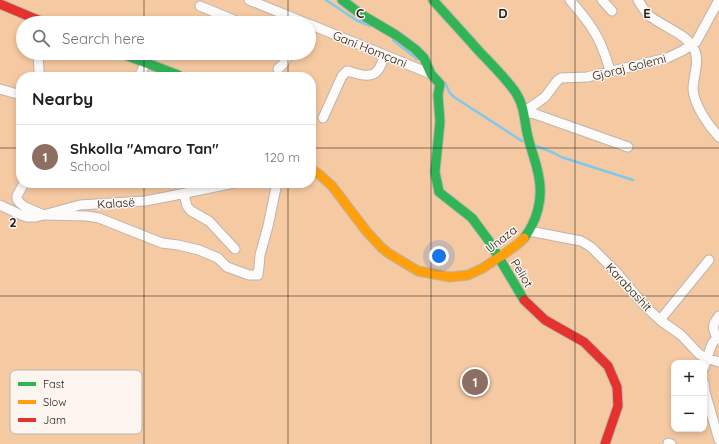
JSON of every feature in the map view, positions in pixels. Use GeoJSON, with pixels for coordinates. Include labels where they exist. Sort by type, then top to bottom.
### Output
{"type":"FeatureCollection","features":[{"type":"Feature","properties":{"kind":"main road","name":"Peliot"},"geometry":{"type":"LineString","coordinates":[[342,0],[368,19],[391,31],[413,47],[421,54],[428,65],[431,74],[440,84],[438,95],[440,122],[435,172],[439,192],[472,218],[489,241],[525,302],[545,320],[584,342],[608,366],[617,387],[618,406],[606,444]]}},
{"type":"Feature","properties":{"kind":"main road","name":"Unaza"},"geometry":{"type":"LineString","coordinates":[[316,172],[332,186],[381,247],[388,253],[418,271],[450,278],[468,275],[498,258],[519,243],[529,231],[536,216],[540,201],[540,187],[539,177],[526,129],[524,112],[517,95],[507,80],[433,0]]}},
{"type":"Feature","properties":{"kind":"main road"},"geometry":{"type":"LineString","coordinates":[[0,4],[27,16]]}},
{"type":"Feature","properties":{"kind":"main road"},"geometry":{"type":"LineString","coordinates":[[140,60],[171,72]]}},
{"type":"Feature","properties":{"kind":"street","name":"Gani Homçani"},"geometry":{"type":"LineString","coordinates":[[249,0],[288,16]]}},
{"type":"Feature","properties":{"kind":"street"},"geometry":{"type":"LineString","coordinates":[[570,0],[598,38],[610,71]]}},
{"type":"Feature","properties":{"kind":"street"},"geometry":{"type":"LineString","coordinates":[[602,0],[612,11]]}},
{"type":"Feature","properties":{"kind":"street"},"geometry":{"type":"LineString","coordinates":[[638,0],[645,12],[673,30],[692,45],[696,55],[696,69],[693,88],[695,98],[698,107],[719,137]]}},
{"type":"Feature","properties":{"kind":"street","name":"Gjoraj Golemi"},"geometry":{"type":"LineString","coordinates":[[524,112],[545,97],[561,78],[587,77],[667,58],[682,51],[696,42],[719,0]]}},
{"type":"Feature","properties":{"kind":"street"},"geometry":{"type":"LineString","coordinates":[[200,6],[224,16]]}},
{"type":"Feature","properties":{"kind":"street","name":"Gani Homçani"},"geometry":{"type":"LineString","coordinates":[[316,27],[431,74]]}},
{"type":"Feature","properties":{"kind":"street"},"geometry":{"type":"LineString","coordinates":[[323,118],[342,76],[347,70],[364,75],[371,75],[378,71],[385,55]]}},
{"type":"Feature","properties":{"kind":"street"},"geometry":{"type":"LineString","coordinates":[[38,60],[39,72]]}},
{"type":"Feature","properties":{"kind":"street"},"geometry":{"type":"LineString","coordinates":[[278,69],[286,60]]}},
{"type":"Feature","properties":{"kind":"street"},"geometry":{"type":"LineString","coordinates":[[141,72],[146,62]]}},
{"type":"Feature","properties":{"kind":"street"},"geometry":{"type":"LineString","coordinates":[[0,89],[16,94]]}},
{"type":"Feature","properties":{"kind":"street"},"geometry":{"type":"LineString","coordinates":[[524,112],[535,114],[628,147]]}},
{"type":"Feature","properties":{"kind":"street"},"geometry":{"type":"LineString","coordinates":[[21,188],[16,199],[25,207],[44,215],[99,218],[162,242],[198,250],[218,258],[227,267],[258,276],[260,255],[276,188]]}},
{"type":"Feature","properties":{"kind":"street","name":"Kalasë"},"geometry":{"type":"LineString","coordinates":[[0,205],[21,215],[36,217],[80,205],[145,201],[184,194],[204,188]]}},
{"type":"Feature","properties":{"kind":"street"},"geometry":{"type":"LineString","coordinates":[[184,194],[190,211],[209,221],[236,249]]}},
{"type":"Feature","properties":{"kind":"street","name":"Karabashit"},"geometry":{"type":"LineString","coordinates":[[529,231],[581,241],[591,247],[617,273],[644,305],[660,320],[681,335],[699,354],[719,362]]}},
{"type":"Feature","properties":{"kind":"street"},"geometry":{"type":"LineString","coordinates":[[660,320],[709,260]]}},
{"type":"Feature","properties":{"kind":"street"},"geometry":{"type":"LineString","coordinates":[[706,358],[716,338],[713,327],[719,316]]}},
{"type":"Feature","properties":{"kind":"street"},"geometry":{"type":"LineString","coordinates":[[706,396],[719,440]]}},
{"type":"Feature","properties":{"kind":"shaded area"},"geometry":{"type":"Polygon","coordinates":[[[0,0],[719,0],[719,444],[0,444],[0,0]]]}},
{"type":"Feature","properties":{"kind":"waterway"},"geometry":{"type":"LineString","coordinates":[[326,0],[356,20],[370,26]]}},
{"type":"Feature","properties":{"kind":"waterway"},"geometry":{"type":"LineString","coordinates":[[393,40],[417,59]]}},
{"type":"Feature","properties":{"kind":"waterway"},"geometry":{"type":"LineString","coordinates":[[445,83],[450,93],[454,97],[522,141]]}},
{"type":"Feature","properties":{"kind":"waterway"},"geometry":{"type":"LineString","coordinates":[[536,146],[561,157],[633,180]]}},
{"type":"Feature","properties":{"kind":"traffic: fast"},"geometry":{"type":"LineString","coordinates":[[342,0],[362,15],[396,35],[415,49],[424,58],[431,74],[440,84],[438,95],[440,122],[435,172],[439,192],[472,218],[489,241],[524,300]]}},
{"type":"Feature","properties":{"kind":"traffic: fast"},"geometry":{"type":"LineString","coordinates":[[433,0],[498,71],[519,98],[540,186],[536,217],[524,238]]}},
{"type":"Feature","properties":{"kind":"traffic: fast"},"geometry":{"type":"LineString","coordinates":[[138,60],[170,72]]}},
{"type":"Feature","properties":{"kind":"traffic: slow"},"geometry":{"type":"LineString","coordinates":[[316,172],[332,186],[367,232],[381,247],[388,253],[418,271],[450,277],[468,275],[483,268],[507,252],[524,238]]}},
{"type":"Feature","properties":{"kind":"traffic: jam"},"geometry":{"type":"LineString","coordinates":[[0,4],[28,16]]}},
{"type":"Feature","properties":{"kind":"traffic: jam"},"geometry":{"type":"LineString","coordinates":[[524,300],[545,320],[584,342],[608,366],[617,387],[618,406],[605,444]]}},
{"type":"Feature","properties":{"kind":"place","name":"Shkolla \"Amaro Tan\""},"geometry":{"type":"Point","coordinates":[475,382]}}]}
